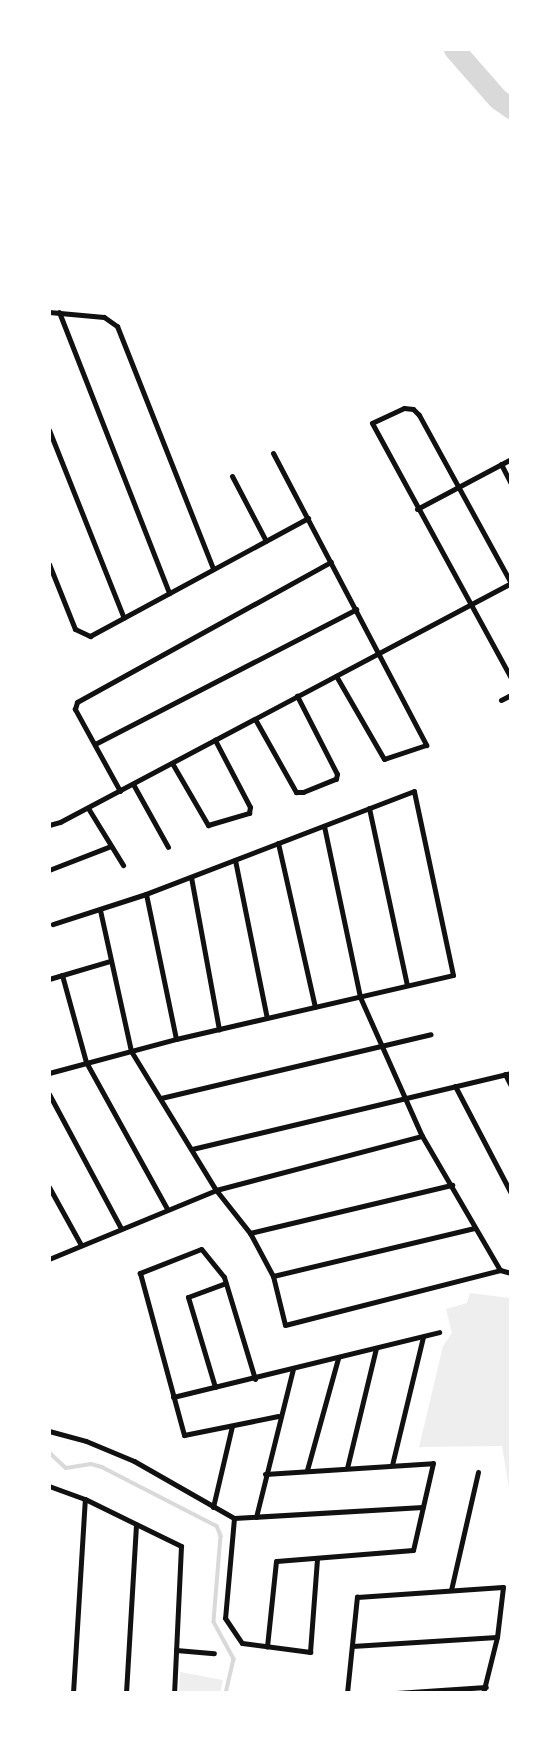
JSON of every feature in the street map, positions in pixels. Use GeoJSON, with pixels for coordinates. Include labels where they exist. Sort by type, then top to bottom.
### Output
{"type":"FeatureCollection","features":[{"type":"Feature","properties":{"kind":"street"},"geometry":{"type":"LineString","coordinates":[[49,312],[104,317],[117,326],[213,569]]}},
{"type":"Feature","properties":{"kind":"street"},"geometry":{"type":"LineString","coordinates":[[59,313],[169,593]]}},
{"type":"Feature","properties":{"kind":"street"},"geometry":{"type":"LineString","coordinates":[[49,825],[88,808],[215,740],[470,605],[511,583],[419,415],[412,408],[397,410],[372,423],[373,429],[470,605],[511,678]]}},
{"type":"Feature","properties":{"kind":"street"},"geometry":{"type":"LineString","coordinates":[[49,430],[124,618]]}},
{"type":"Feature","properties":{"kind":"street"},"geometry":{"type":"LineString","coordinates":[[273,453],[426,746],[384,759],[336,676]]}},
{"type":"Feature","properties":{"kind":"street"},"geometry":{"type":"LineString","coordinates":[[417,509],[511,459]]}},
{"type":"Feature","properties":{"kind":"street"},"geometry":{"type":"LineString","coordinates":[[501,464],[511,484]]}},
{"type":"Feature","properties":{"kind":"street"},"geometry":{"type":"LineString","coordinates":[[232,476],[265,541]]}},
{"type":"Feature","properties":{"kind":"street"},"geometry":{"type":"LineString","coordinates":[[49,564],[75,629],[90,636],[307,518]]}},
{"type":"Feature","properties":{"kind":"street"},"geometry":{"type":"LineString","coordinates":[[120,791],[75,709],[82,699],[331,562]]}},
{"type":"Feature","properties":{"kind":"street"},"geometry":{"type":"LineString","coordinates":[[94,744],[356,609]]}},
{"type":"Feature","properties":{"kind":"street"},"geometry":{"type":"LineString","coordinates":[[502,700],[511,695]]}},
{"type":"Feature","properties":{"kind":"street"},"geometry":{"type":"LineString","coordinates":[[255,719],[296,792],[303,792],[337,779],[337,774],[298,696]]}},
{"type":"Feature","properties":{"kind":"street"},"geometry":{"type":"LineString","coordinates":[[172,763],[208,825],[249,813],[250,807],[215,740]]}},
{"type":"Feature","properties":{"kind":"street"},"geometry":{"type":"LineString","coordinates":[[133,784],[168,847]]}},
{"type":"Feature","properties":{"kind":"street"},"geometry":{"type":"LineString","coordinates":[[49,1073],[176,1039],[453,975],[414,791],[146,894],[53,925]]}},
{"type":"Feature","properties":{"kind":"street"},"geometry":{"type":"LineString","coordinates":[[88,808],[123,864]]}},
{"type":"Feature","properties":{"kind":"street"},"geometry":{"type":"LineString","coordinates":[[369,808],[407,985]]}},
{"type":"Feature","properties":{"kind":"street"},"geometry":{"type":"LineString","coordinates":[[324,826],[360,997],[422,1136],[500,1270]]}},
{"type":"Feature","properties":{"kind":"street"},"geometry":{"type":"LineString","coordinates":[[278,843],[315,1007]]}},
{"type":"Feature","properties":{"kind":"street"},"geometry":{"type":"LineString","coordinates":[[49,870],[111,846]]}},
{"type":"Feature","properties":{"kind":"street"},"geometry":{"type":"LineString","coordinates":[[235,860],[267,1017]]}},
{"type":"Feature","properties":{"kind":"street"},"geometry":{"type":"LineString","coordinates":[[191,877],[219,1029]]}},
{"type":"Feature","properties":{"kind":"street"},"geometry":{"type":"LineString","coordinates":[[146,894],[176,1039]]}},
{"type":"Feature","properties":{"kind":"street"},"geometry":{"type":"LineString","coordinates":[[100,911],[131,1051],[216,1190],[250,1233],[273,1276],[285,1325],[500,1270],[511,1273]]}},
{"type":"Feature","properties":{"kind":"street"},"geometry":{"type":"LineString","coordinates":[[49,979],[110,961]]}},
{"type":"Feature","properties":{"kind":"street"},"geometry":{"type":"LineString","coordinates":[[62,975],[86,1062],[167,1209]]}},
{"type":"Feature","properties":{"kind":"street"},"geometry":{"type":"LineString","coordinates":[[161,1098],[430,1034]]}},
{"type":"Feature","properties":{"kind":"street"},"geometry":{"type":"LineString","coordinates":[[192,1149],[508,1074],[511,1086]]}},
{"type":"Feature","properties":{"kind":"street"},"geometry":{"type":"LineString","coordinates":[[455,1086],[511,1194]]}},
{"type":"Feature","properties":{"kind":"street"},"geometry":{"type":"LineString","coordinates":[[49,1094],[121,1227]]}},
{"type":"Feature","properties":{"kind":"street"},"geometry":{"type":"LineString","coordinates":[[49,1259],[216,1190],[422,1136]]}},
{"type":"Feature","properties":{"kind":"street"},"geometry":{"type":"LineString","coordinates":[[250,1233],[452,1185]]}},
{"type":"Feature","properties":{"kind":"street"},"geometry":{"type":"LineString","coordinates":[[49,1187],[82,1245]]}},
{"type":"Feature","properties":{"kind":"street"},"geometry":{"type":"LineString","coordinates":[[273,1276],[474,1228]]}},
{"type":"Feature","properties":{"kind":"street"},"geometry":{"type":"LineString","coordinates":[[254,1379],[226,1283],[201,1249],[140,1273],[184,1435],[278,1416]]}},
{"type":"Feature","properties":{"kind":"street"},"geometry":{"type":"LineString","coordinates":[[215,1387],[188,1297],[226,1283]]}},
{"type":"Feature","properties":{"kind":"street"},"geometry":{"type":"LineString","coordinates":[[173,1397],[439,1332]]}},
{"type":"Feature","properties":{"kind":"street"},"geometry":{"type":"LineString","coordinates":[[392,1465],[422,1336]]}},
{"type":"Feature","properties":{"kind":"street"},"geometry":{"type":"LineString","coordinates":[[347,1468],[376,1348]]}},
{"type":"Feature","properties":{"kind":"street"},"geometry":{"type":"LineString","coordinates":[[307,1470],[338,1358]]}},
{"type":"Feature","properties":{"kind":"street"},"geometry":{"type":"LineString","coordinates":[[256,1517],[278,1416],[293,1369]]}},
{"type":"Feature","properties":{"kind":"street"},"geometry":{"type":"LineString","coordinates":[[213,1507],[232,1426]]}},
{"type":"Feature","properties":{"kind":"street"},"geometry":{"type":"LineString","coordinates":[[49,1431],[86,1441],[134,1461],[234,1518],[423,1507]]}},
{"type":"Feature","properties":{"kind":"street"},"geometry":{"type":"LineString","coordinates":[[265,1474],[433,1463],[413,1550],[276,1560],[267,1647]]}},
{"type":"Feature","properties":{"kind":"street"},"geometry":{"type":"LineString","coordinates":[[451,1590],[478,1472]]}},
{"type":"Feature","properties":{"kind":"street"},"geometry":{"type":"LineString","coordinates":[[49,1486],[181,1545],[174,1693]]}},
{"type":"Feature","properties":{"kind":"street"},"geometry":{"type":"LineString","coordinates":[[73,1693],[85,1500]]}},
{"type":"Feature","properties":{"kind":"street"},"geometry":{"type":"LineString","coordinates":[[234,1518],[225,1618],[243,1643],[310,1652],[317,1558]]}},
{"type":"Feature","properties":{"kind":"street"},"geometry":{"type":"LineString","coordinates":[[126,1693],[136,1524]]}},
{"type":"Feature","properties":{"kind":"street"},"geometry":{"type":"LineString","coordinates":[[347,1693],[357,1597],[503,1587],[497,1637],[485,1690],[396,1693]]}},
{"type":"Feature","properties":{"kind":"street"},"geometry":{"type":"LineString","coordinates":[[352,1646],[497,1637]]}},
{"type":"Feature","properties":{"kind":"street"},"geometry":{"type":"LineString","coordinates":[[176,1650],[214,1653]]}},
{"type":"Feature","properties":{"kind":"shaded area"},"geometry":{"type":"Polygon","coordinates":[[[470,1293],[511,1298],[511,1500],[502,1446],[419,1447],[443,1346],[452,1333],[446,1309],[467,1303],[470,1293]]]}},
{"type":"Feature","properties":{"kind":"shaded area"},"geometry":{"type":"Polygon","coordinates":[[[180,1672],[223,1680],[220,1693],[179,1693],[180,1672]]]}},
{"type":"Feature","properties":{"kind":"waterway"},"geometry":{"type":"LineString","coordinates":[[454,49],[498,99],[511,108]]}},
{"type":"Feature","properties":{"kind":"waterway"},"geometry":{"type":"LineString","coordinates":[[49,1452],[66,1468],[91,1464],[102,1467],[217,1526],[221,1536],[214,1622],[234,1659],[226,1693]]}}]}
